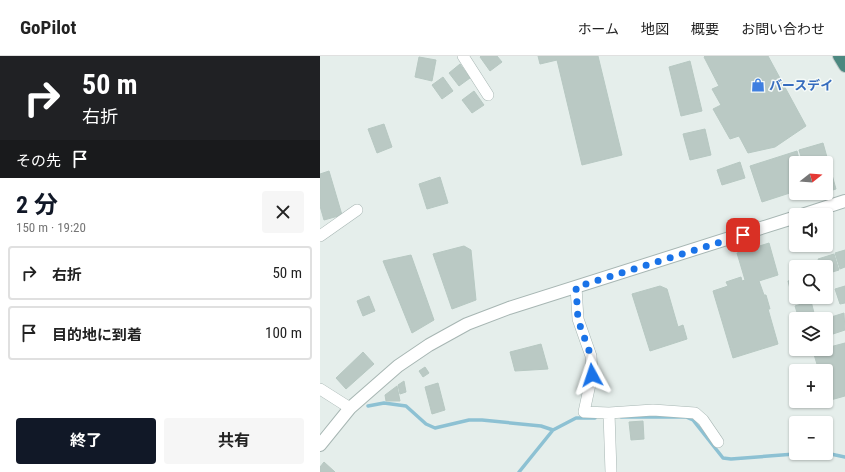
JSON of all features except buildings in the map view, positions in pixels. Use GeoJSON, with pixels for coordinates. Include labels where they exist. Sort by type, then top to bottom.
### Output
{"type":"FeatureCollection","features":[{"type":"Feature","properties":{"kind":"highway"},"geometry":{"type":"LineString","coordinates":[[839,56],[845,66]]}},
{"type":"Feature","properties":{"kind":"street"},"geometry":{"type":"LineString","coordinates":[[463,56],[488,95]]}},
{"type":"Feature","properties":{"kind":"street"},"geometry":{"type":"LineString","coordinates":[[824,208],[845,201]]}},
{"type":"Feature","properties":{"kind":"street"},"geometry":{"type":"LineString","coordinates":[[320,236],[357,210]]}},
{"type":"Feature","properties":{"kind":"street"},"geometry":{"type":"LineString","coordinates":[[320,445],[350,408],[398,366],[429,345],[467,324],[509,308],[789,219]]}},
{"type":"Feature","properties":{"kind":"street"},"geometry":{"type":"LineString","coordinates":[[576,287],[578,320],[591,356],[592,375],[584,412],[610,413],[653,410],[695,413],[703,420],[718,442]]}},
{"type":"Feature","properties":{"kind":"street"},"geometry":{"type":"LineString","coordinates":[[320,389],[350,408]]}},
{"type":"Feature","properties":{"kind":"street"},"geometry":{"type":"LineString","coordinates":[[610,413],[612,472]]}},
{"type":"Feature","properties":{"kind":"waterway"},"geometry":{"type":"LineString","coordinates":[[368,406],[384,403],[406,406],[426,424],[435,428],[469,420],[482,420],[541,426],[553,430]]}},
{"type":"Feature","properties":{"kind":"waterway"},"geometry":{"type":"LineString","coordinates":[[621,417],[686,417],[693,420],[723,458],[731,459],[789,454]]}},
{"type":"Feature","properties":{"kind":"waterway"},"geometry":{"type":"LineString","coordinates":[[519,472],[553,430],[576,418],[595,418]]}},
{"type":"Feature","properties":{"kind":"waterway"},"geometry":{"type":"LineString","coordinates":[[833,454],[845,457]]}},
{"type":"Feature","properties":{"kind":"place","name":"バースデイ"},"geometry":{"type":"Point","coordinates":[758,85]}},
{"type":"Feature","properties":{"kind":"route"},"geometry":{"type":"LineString","coordinates":[[592,375],[591,356],[578,320],[576,287],[743,235]]}}]}
